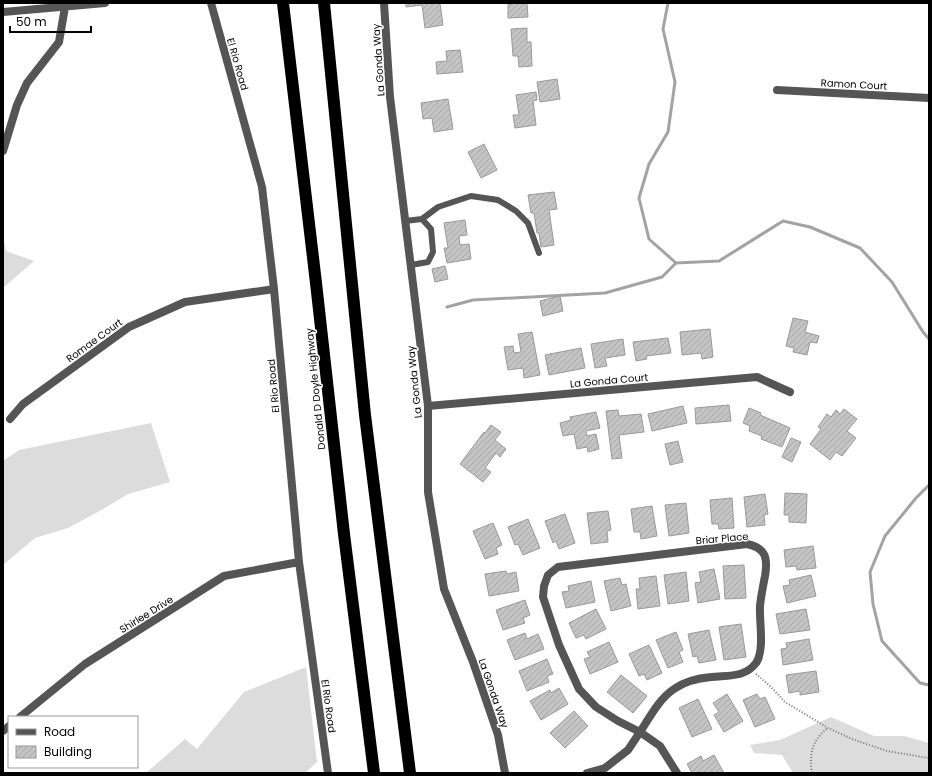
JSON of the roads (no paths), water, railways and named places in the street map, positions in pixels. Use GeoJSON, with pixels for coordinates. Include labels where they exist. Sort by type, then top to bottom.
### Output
{"type":"FeatureCollection","features":[{"type":"Feature","properties":{"kind":"highway","name":"Donald D Doyle Highway"},"geometry":{"type":"LineString","coordinates":[[283,3],[342,519],[374,773]]}},
{"type":"Feature","properties":{"kind":"highway"},"geometry":{"type":"LineString","coordinates":[[324,3],[365,415],[410,773]]}},
{"type":"Feature","properties":{"kind":"street"},"geometry":{"type":"LineString","coordinates":[[3,12],[105,3]]}},
{"type":"Feature","properties":{"kind":"street","name":"El Rio Road"},"geometry":{"type":"LineString","coordinates":[[211,3],[262,187],[274,289],[299,562],[328,773]]}},
{"type":"Feature","properties":{"kind":"street","name":"La Gonda Way"},"geometry":{"type":"LineString","coordinates":[[384,3],[390,97],[428,406],[428,492],[444,589],[473,662],[498,735],[505,773]]}},
{"type":"Feature","properties":{"kind":"street"},"geometry":{"type":"LineString","coordinates":[[3,151],[17,105],[27,83],[59,42],[65,7]]}},
{"type":"Feature","properties":{"kind":"street","name":"Ramon Court"},"geometry":{"type":"LineString","coordinates":[[777,90],[929,98]]}},
{"type":"Feature","properties":{"kind":"street","name":"Romae Court"},"geometry":{"type":"LineString","coordinates":[[10,419],[23,404],[129,327],[185,302],[274,289]]}},
{"type":"Feature","properties":{"kind":"street","name":"La Gonda Court"},"geometry":{"type":"LineString","coordinates":[[428,406],[757,378],[790,392]]}},
{"type":"Feature","properties":{"kind":"street","name":"Briar Place"},"geometry":{"type":"LineString","coordinates":[[747,544],[758,547],[764,554],[766,567],[760,607],[761,646],[756,662],[744,672],[732,676],[711,677],[690,681],[674,689],[660,702],[640,732],[618,721],[596,707],[579,689],[559,645],[544,597],[544,586],[548,575],[558,566],[747,544]]}},
{"type":"Feature","properties":{"kind":"street","name":"Shirlee Drive"},"geometry":{"type":"LineString","coordinates":[[21,716],[85,664],[224,576],[299,562]]}},
{"type":"Feature","properties":{"kind":"street"},"geometry":{"type":"LineString","coordinates":[[587,773],[605,768],[628,750],[640,732],[660,746],[677,773]]}},
{"type":"Feature","properties":{"kind":"lane"},"geometry":{"type":"LineString","coordinates":[[405,221],[422,219],[438,207],[471,196],[498,200],[516,211],[528,223],[539,253]]}},
{"type":"Feature","properties":{"kind":"lane"},"geometry":{"type":"LineString","coordinates":[[411,265],[428,262],[433,252],[431,229],[422,219]]}},
{"type":"Feature","properties":{"kind":"waterway"},"geometry":{"type":"LineString","coordinates":[[668,3],[663,29],[675,82],[668,132],[649,164],[639,198],[649,239],[676,263],[719,261],[783,221],[810,227],[860,248],[892,282],[923,332],[929,339]]}},
{"type":"Feature","properties":{"kind":"waterway"},"geometry":{"type":"LineString","coordinates":[[447,307],[473,300],[605,293],[662,277],[676,263]]}},
{"type":"Feature","properties":{"kind":"waterway"},"geometry":{"type":"LineString","coordinates":[[929,485],[916,498],[885,536],[870,572],[873,604],[882,641],[920,683],[929,685]]}}]}
